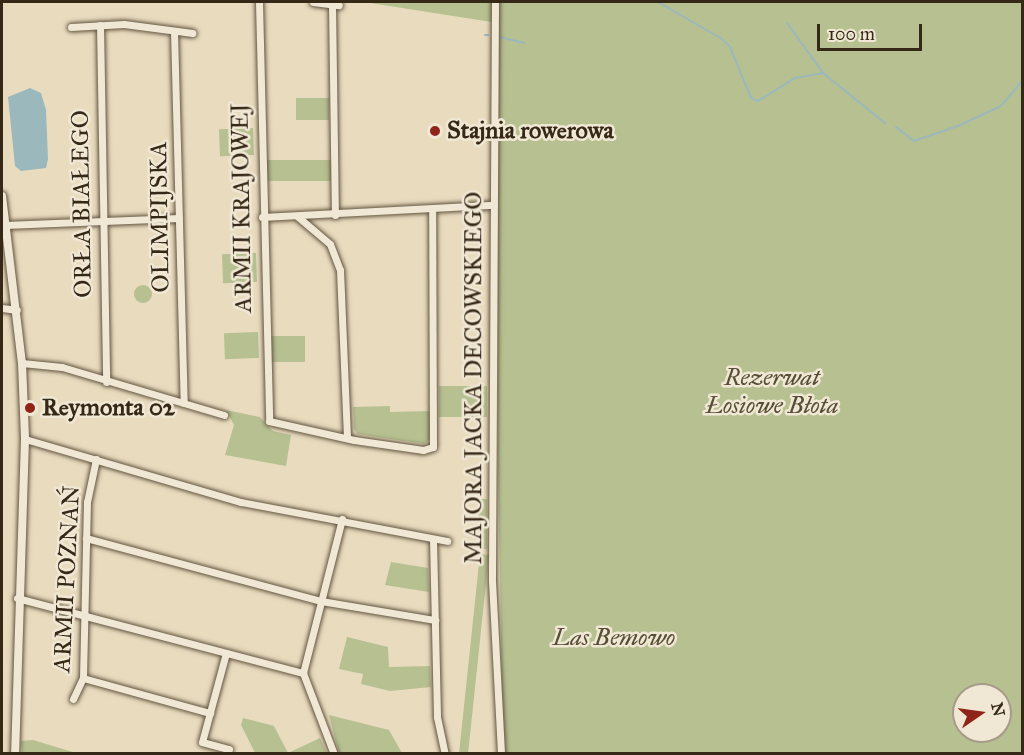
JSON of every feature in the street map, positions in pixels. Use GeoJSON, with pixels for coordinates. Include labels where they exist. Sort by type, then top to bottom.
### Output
{"type":"FeatureCollection","features":[{"type":"Feature","properties":{"kind":"street","name":"ARMII KRAJOWEJ"},"geometry":{"type":"LineString","coordinates":[[259,2],[267,414],[269,421],[281,427],[348,438]]}},
{"type":"Feature","properties":{"kind":"street"},"geometry":{"type":"LineString","coordinates":[[313,2],[335,5],[335,215]]}},
{"type":"Feature","properties":{"kind":"street","name":"MAJORA JACKA DECOWSKIEGO"},"geometry":{"type":"LineString","coordinates":[[495,2],[492,581],[501,753]]}},
{"type":"Feature","properties":{"kind":"street"},"geometry":{"type":"LineString","coordinates":[[71,27],[100,25],[192,33]]}},
{"type":"Feature","properties":{"kind":"street","name":"ORŁA BIAŁEGO"},"geometry":{"type":"LineString","coordinates":[[100,25],[106,382]]}},
{"type":"Feature","properties":{"kind":"street","name":"OLIMPIJSKA"},"geometry":{"type":"LineString","coordinates":[[174,31],[184,402]]}},
{"type":"Feature","properties":{"kind":"street"},"geometry":{"type":"LineString","coordinates":[[2,196],[17,310],[25,439],[17,598],[15,753]]}},
{"type":"Feature","properties":{"kind":"street"},"geometry":{"type":"LineString","coordinates":[[262,218],[494,205]]}},
{"type":"Feature","properties":{"kind":"street"},"geometry":{"type":"LineString","coordinates":[[297,216],[330,244],[340,270],[344,300],[348,438],[423,450],[433,447],[432,210]]}},
{"type":"Feature","properties":{"kind":"street"},"geometry":{"type":"LineString","coordinates":[[5,225],[179,218]]}},
{"type":"Feature","properties":{"kind":"street"},"geometry":{"type":"LineString","coordinates":[[2,308],[17,310]]}},
{"type":"Feature","properties":{"kind":"street"},"geometry":{"type":"LineString","coordinates":[[22,363],[62,367],[106,382],[224,415]]}},
{"type":"Feature","properties":{"kind":"street"},"geometry":{"type":"LineString","coordinates":[[25,439],[241,502],[425,534],[434,539],[447,541]]}},
{"type":"Feature","properties":{"kind":"street","name":"ARMII POZNAŃ"},"geometry":{"type":"LineString","coordinates":[[73,699],[83,678],[86,538],[96,459]]}},
{"type":"Feature","properties":{"kind":"street"},"geometry":{"type":"LineString","coordinates":[[334,753],[303,674],[342,519]]}},
{"type":"Feature","properties":{"kind":"street"},"geometry":{"type":"LineString","coordinates":[[86,538],[321,601],[435,620]]}},
{"type":"Feature","properties":{"kind":"street"},"geometry":{"type":"LineString","coordinates":[[434,539],[437,717],[445,753]]}},
{"type":"Feature","properties":{"kind":"street"},"geometry":{"type":"LineString","coordinates":[[17,598],[83,613],[303,674]]}},
{"type":"Feature","properties":{"kind":"street"},"geometry":{"type":"LineString","coordinates":[[226,653],[202,742],[229,749]]}},
{"type":"Feature","properties":{"kind":"street"},"geometry":{"type":"LineString","coordinates":[[83,678],[210,713]]}},
{"type":"Feature","properties":{"kind":"green space"},"geometry":{"type":"Polygon","coordinates":[[[364,2],[1022,2],[1022,753],[503,753],[498,466],[498,23],[364,2]]]}},
{"type":"Feature","properties":{"kind":"green space"},"geometry":{"type":"Polygon","coordinates":[[[296,98],[329,98],[329,120],[296,120],[296,98]]]}},
{"type":"Feature","properties":{"kind":"green space"},"geometry":{"type":"Polygon","coordinates":[[[253,128],[254,155],[220,156],[219,129],[253,128]]]}},
{"type":"Feature","properties":{"kind":"green space"},"geometry":{"type":"Polygon","coordinates":[[[266,160],[331,160],[331,181],[266,181],[266,160]]]}},
{"type":"Feature","properties":{"kind":"green space"},"geometry":{"type":"Polygon","coordinates":[[[256,253],[257,282],[223,283],[222,254],[256,253]]]}},
{"type":"Feature","properties":{"kind":"green space"},"geometry":{"type":"Polygon","coordinates":[[[143,285],[149,288],[152,294],[149,300],[143,303],[137,300],[134,294],[137,288],[143,285]]]}},
{"type":"Feature","properties":{"kind":"green space"},"geometry":{"type":"Polygon","coordinates":[[[258,332],[259,358],[225,359],[224,333],[258,332]]]}},
{"type":"Feature","properties":{"kind":"green space"},"geometry":{"type":"Polygon","coordinates":[[[271,336],[305,336],[305,362],[271,362],[271,336]]]}},
{"type":"Feature","properties":{"kind":"green space"},"geometry":{"type":"Polygon","coordinates":[[[439,386],[487,386],[487,417],[439,417],[439,386]]]}},
{"type":"Feature","properties":{"kind":"green space"},"geometry":{"type":"Polygon","coordinates":[[[390,406],[390,412],[431,411],[431,438],[424,444],[357,434],[354,429],[353,407],[390,406]]]}},
{"type":"Feature","properties":{"kind":"green space"},"geometry":{"type":"Polygon","coordinates":[[[226,410],[260,417],[273,431],[291,435],[286,466],[225,455],[234,425],[226,410]]]}},
{"type":"Feature","properties":{"kind":"green space"},"geometry":{"type":"Polygon","coordinates":[[[478,499],[487,499],[487,549],[478,549],[478,499]]]}},
{"type":"Feature","properties":{"kind":"green space"},"geometry":{"type":"Polygon","coordinates":[[[480,554],[489,555],[468,753],[459,752],[480,554]]]}},
{"type":"Feature","properties":{"kind":"green space"},"geometry":{"type":"Polygon","coordinates":[[[391,562],[428,568],[429,592],[385,585],[391,562]]]}},
{"type":"Feature","properties":{"kind":"green space"},"geometry":{"type":"Polygon","coordinates":[[[347,637],[388,647],[389,667],[430,666],[431,687],[390,691],[361,684],[363,674],[339,669],[347,637]]]}},
{"type":"Feature","properties":{"kind":"green space"},"geometry":{"type":"Polygon","coordinates":[[[329,715],[389,730],[402,753],[339,753],[329,715]]]}},
{"type":"Feature","properties":{"kind":"green space"},"geometry":{"type":"Polygon","coordinates":[[[243,718],[274,726],[288,753],[255,753],[241,725],[243,718]]]}},
{"type":"Feature","properties":{"kind":"green space"},"geometry":{"type":"Polygon","coordinates":[[[320,738],[327,753],[288,753],[320,738]]]}},
{"type":"Feature","properties":{"kind":"green space"},"geometry":{"type":"Polygon","coordinates":[[[33,740],[76,753],[22,753],[21,741],[33,740]]]}},
{"type":"Feature","properties":{"kind":"water"},"geometry":{"type":"Polygon","coordinates":[[[30,88],[41,93],[46,110],[48,159],[46,168],[21,171],[15,166],[8,97],[30,88]]]}},
{"type":"Feature","properties":{"kind":"waterway"},"geometry":{"type":"LineString","coordinates":[[658,2],[722,39],[730,47],[751,98],[758,101],[795,78],[823,73],[885,123]]}},
{"type":"Feature","properties":{"kind":"waterway"},"geometry":{"type":"LineString","coordinates":[[787,23],[823,73]]}},
{"type":"Feature","properties":{"kind":"waterway"},"geometry":{"type":"LineString","coordinates":[[500,37],[524,43]]}},
{"type":"Feature","properties":{"kind":"waterway"},"geometry":{"type":"LineString","coordinates":[[896,127],[914,141],[958,126],[1001,106],[1022,81]]}},
{"type":"Feature","properties":{"kind":"place","name":"Stajnia rowerowa"},"geometry":{"type":"Point","coordinates":[435,131]}},
{"type":"Feature","properties":{"kind":"place","name":"Reymonta 02"},"geometry":{"type":"Point","coordinates":[30,408]}},
{"type":"Feature","properties":{"kind":"park label","name":"Rezerwat Łosiowe Błota"},"geometry":{"type":"Point","coordinates":[772,392]}},
{"type":"Feature","properties":{"kind":"park label","name":"Las Bemowo"},"geometry":{"type":"Point","coordinates":[614,638]}}]}
